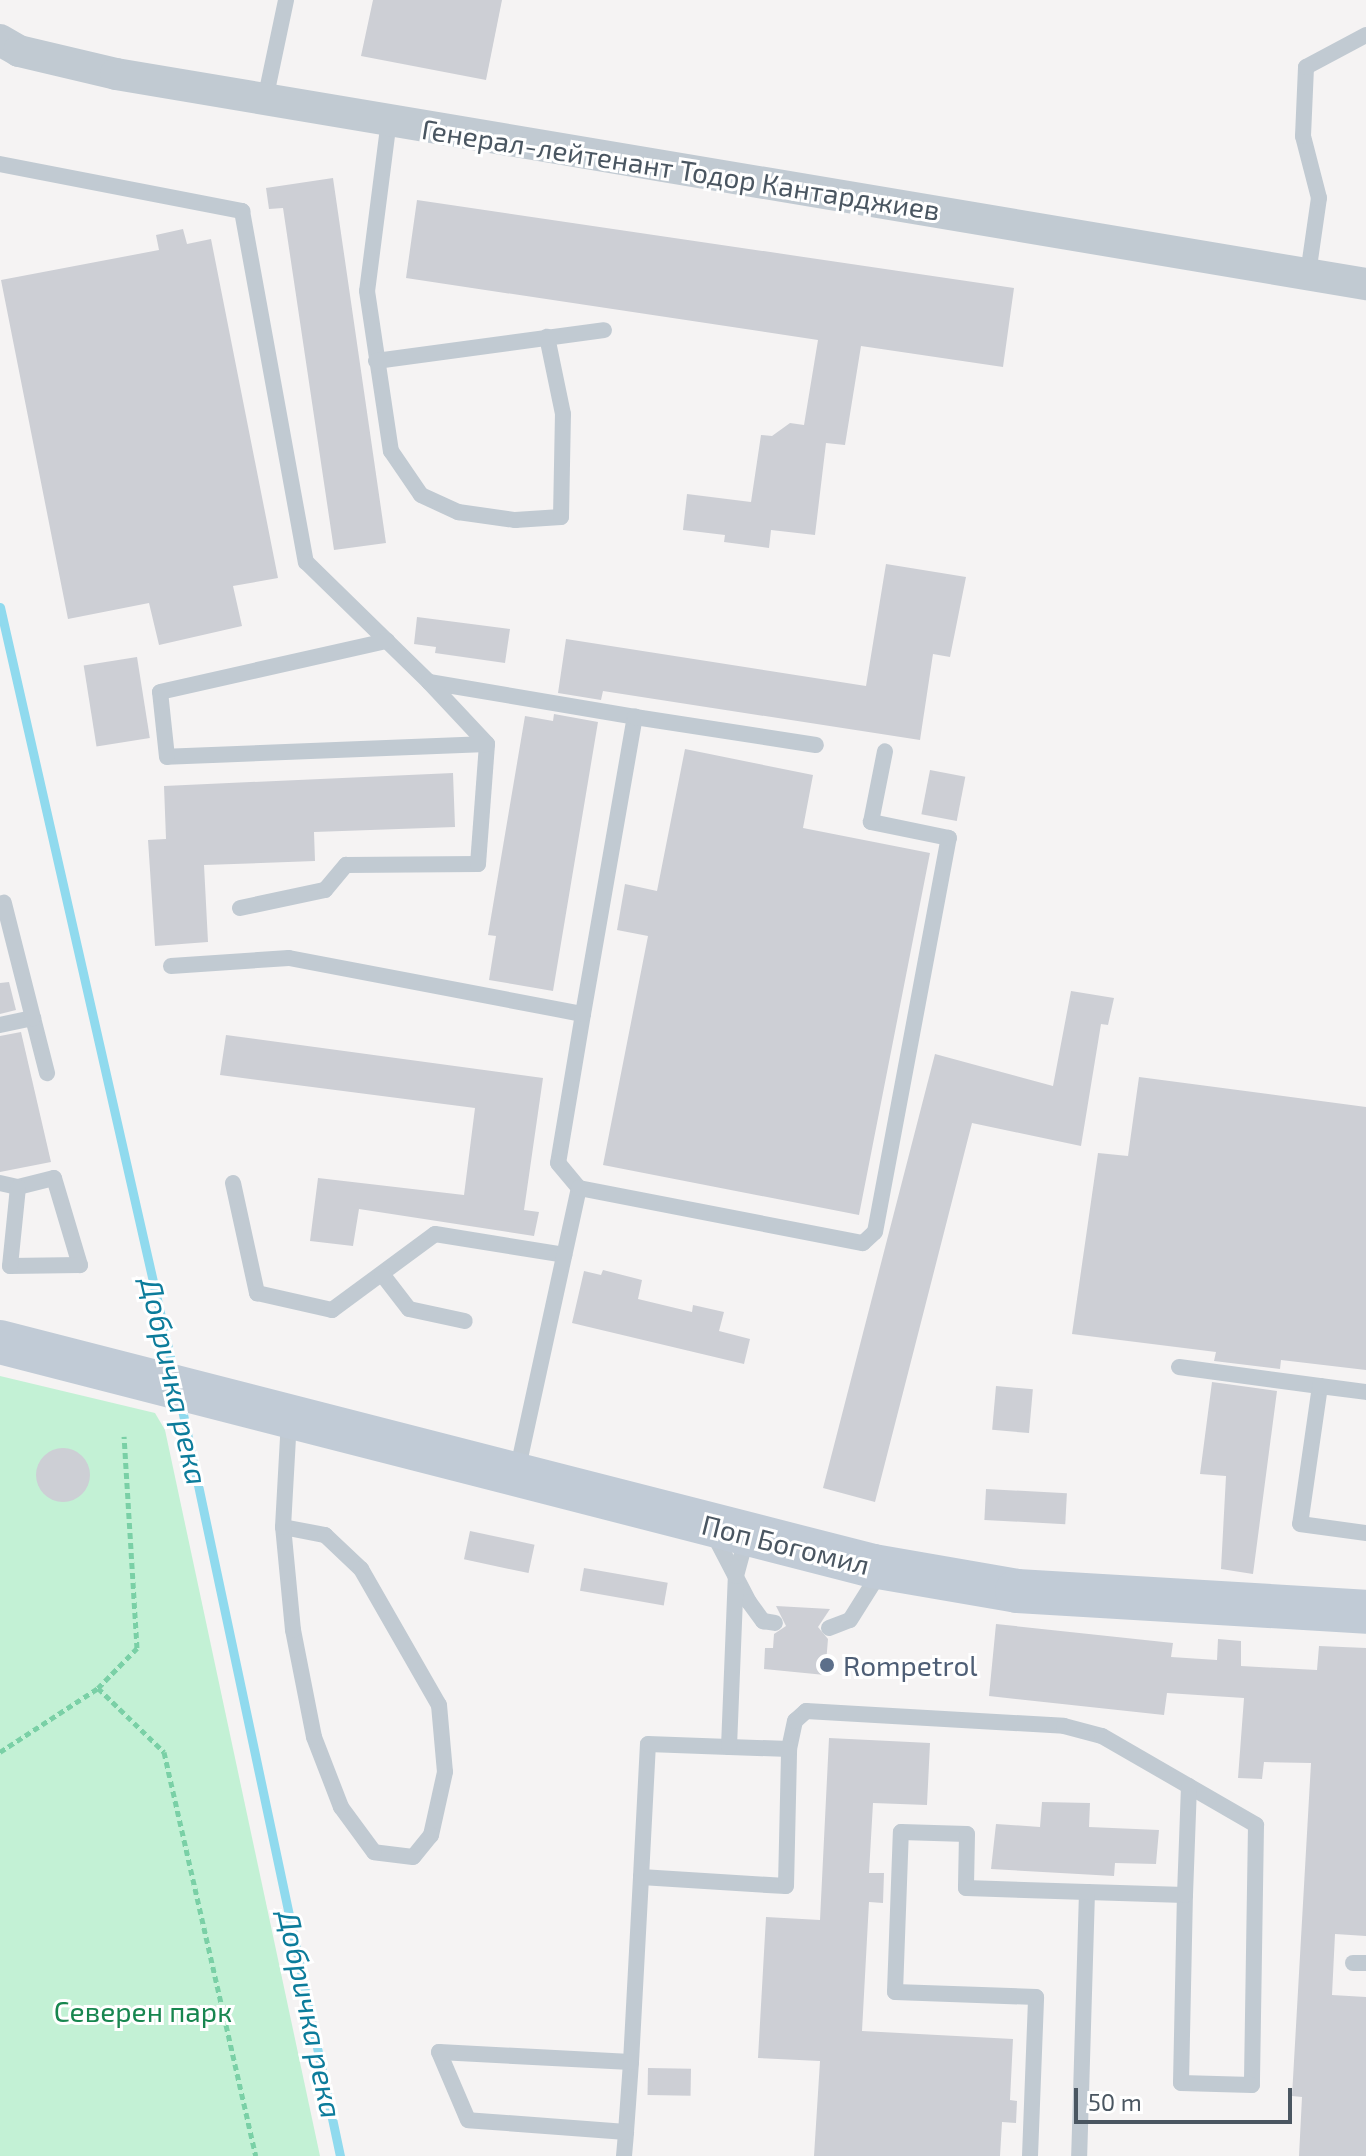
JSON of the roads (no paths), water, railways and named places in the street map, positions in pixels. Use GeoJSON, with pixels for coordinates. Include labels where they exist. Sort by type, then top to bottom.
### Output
{"type":"FeatureCollection","features":[{"type":"Feature","properties":{"kind":"street","name":"Генерал-лейтенант Тодор Кантарджиев"},"geometry":{"type":"LineString","coordinates":[[0,40],[19,51],[116,74],[1366,284]]}},
{"type":"Feature","properties":{"kind":"street","name":"Поп Богомил"},"geometry":{"type":"LineString","coordinates":[[0,1342],[289,1414],[516,1477],[883,1568],[1017,1591],[1366,1612]]}},
{"type":"Feature","properties":{"kind":"lane"},"geometry":{"type":"LineString","coordinates":[[265,100],[286,0]]}},
{"type":"Feature","properties":{"kind":"lane"},"geometry":{"type":"LineString","coordinates":[[1308,274],[1319,198],[1303,136],[1306,67],[1366,35]]}},
{"type":"Feature","properties":{"kind":"lane"},"geometry":{"type":"LineString","coordinates":[[389,120],[367,291],[391,451],[421,495],[458,512],[515,520],[561,517],[563,414],[547,337]]}},
{"type":"Feature","properties":{"kind":"lane"},"geometry":{"type":"LineString","coordinates":[[0,164],[242,211],[306,562],[429,682],[487,744],[478,864],[346,865],[325,890],[240,908]]}},
{"type":"Feature","properties":{"kind":"lane"},"geometry":{"type":"LineString","coordinates":[[376,361],[604,330]]}},
{"type":"Feature","properties":{"kind":"lane"},"geometry":{"type":"LineString","coordinates":[[387,641],[160,692],[167,757],[487,744]]}},
{"type":"Feature","properties":{"kind":"lane"},"geometry":{"type":"LineString","coordinates":[[429,682],[816,745]]}},
{"type":"Feature","properties":{"kind":"lane"},"geometry":{"type":"LineString","coordinates":[[635,717],[558,1163],[579,1188],[863,1243],[875,1232],[949,838],[871,822],[885,751]]}},
{"type":"Feature","properties":{"kind":"lane"},"geometry":{"type":"LineString","coordinates":[[4,903],[47,1073]]}},
{"type":"Feature","properties":{"kind":"lane"},"geometry":{"type":"LineString","coordinates":[[171,966],[289,958],[583,1014]]}},
{"type":"Feature","properties":{"kind":"lane"},"geometry":{"type":"LineString","coordinates":[[0,1025],[33,1018]]}},
{"type":"Feature","properties":{"kind":"lane"},"geometry":{"type":"LineString","coordinates":[[0,1183],[18,1187],[54,1178],[80,1265],[10,1266],[18,1187]]}},
{"type":"Feature","properties":{"kind":"lane"},"geometry":{"type":"LineString","coordinates":[[233,1183],[257,1293],[332,1310],[435,1234],[564,1255]]}},
{"type":"Feature","properties":{"kind":"lane"},"geometry":{"type":"LineString","coordinates":[[516,1477],[579,1188]]}},
{"type":"Feature","properties":{"kind":"lane"},"geometry":{"type":"LineString","coordinates":[[382,1274],[409,1309],[465,1321]]}},
{"type":"Feature","properties":{"kind":"lane"},"geometry":{"type":"LineString","coordinates":[[1179,1367],[1366,1392]]}},
{"type":"Feature","properties":{"kind":"lane"},"geometry":{"type":"LineString","coordinates":[[1320,1386],[1300,1524],[1366,1533]]}},
{"type":"Feature","properties":{"kind":"lane"},"geometry":{"type":"LineString","coordinates":[[283,1527],[325,1535],[361,1569],[439,1705],[445,1772],[431,1835],[413,1857],[374,1852],[341,1807],[311,1721],[293,1630],[283,1527],[289,1414]]}},
{"type":"Feature","properties":{"kind":"lane"},"geometry":{"type":"LineString","coordinates":[[710,1526],[763,1621],[775,1623]]}},
{"type":"Feature","properties":{"kind":"lane"},"geometry":{"type":"LineString","coordinates":[[729,1747],[736,1576],[742,1553],[757,1538]]}},
{"type":"Feature","properties":{"kind":"lane"},"geometry":{"type":"LineString","coordinates":[[829,1628],[850,1620],[883,1568]]}},
{"type":"Feature","properties":{"kind":"lane"},"geometry":{"type":"LineString","coordinates":[[641,1877],[786,1886],[789,1749],[795,1721],[806,1711],[1064,1726],[1102,1736],[1189,1786],[1256,1825],[1252,2085],[1181,2083],[1189,1786]]}},
{"type":"Feature","properties":{"kind":"lane"},"geometry":{"type":"LineString","coordinates":[[624,2156],[648,1744],[789,1749]]}},
{"type":"Feature","properties":{"kind":"lane"},"geometry":{"type":"LineString","coordinates":[[1030,2156],[1036,1997],[895,1992],[901,1832],[967,1834],[966,1888],[1185,1895]]}},
{"type":"Feature","properties":{"kind":"lane"},"geometry":{"type":"LineString","coordinates":[[1079,2156],[1087,1892]]}},
{"type":"Feature","properties":{"kind":"lane"},"geometry":{"type":"LineString","coordinates":[[626,2132],[468,2120],[439,2052],[631,2062]]}},
{"type":"Feature","properties":{"kind":"waterway","name":"Добричка река"},"geometry":{"type":"LineString","coordinates":[[0,607],[174,1374]]}},
{"type":"Feature","properties":{"kind":"waterway","name":"Добричка река"},"geometry":{"type":"LineString","coordinates":[[180,1400],[340,2156]]}},
{"type":"Feature","properties":{"kind":"place","name":"Rompetrol"},"geometry":{"type":"Point","coordinates":[827,1665]}},
{"type":"Feature","properties":{"kind":"park label","name":"Северен парк"},"geometry":{"type":"Point","coordinates":[143,2011]}}]}
